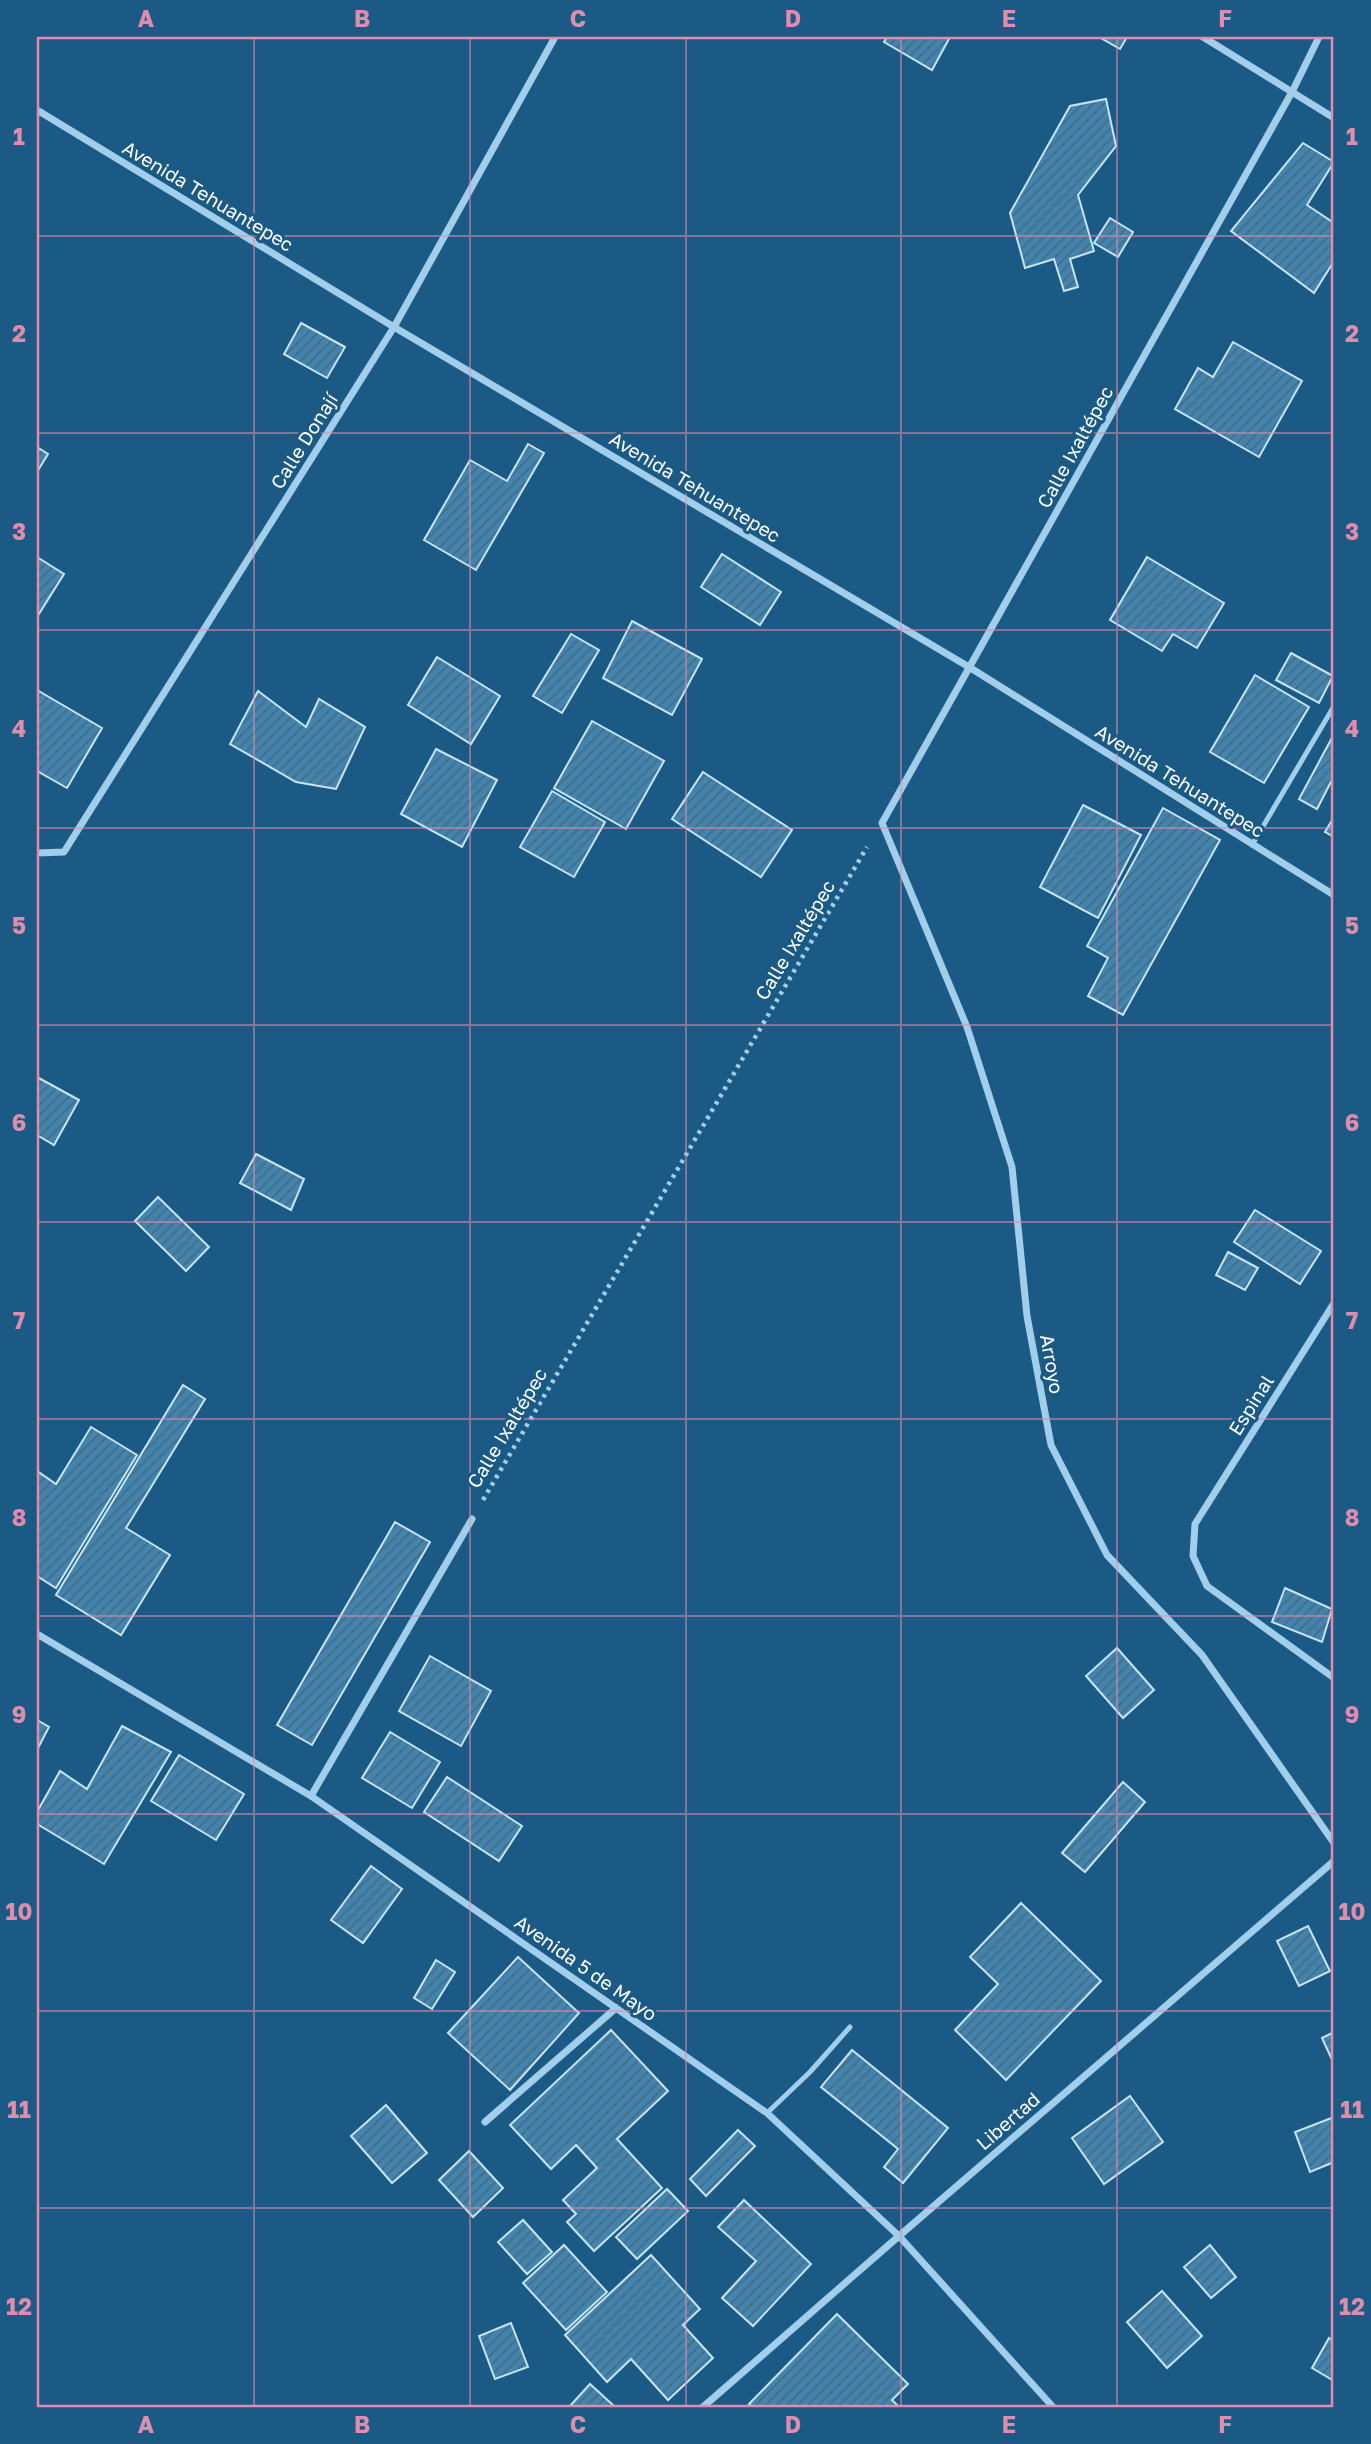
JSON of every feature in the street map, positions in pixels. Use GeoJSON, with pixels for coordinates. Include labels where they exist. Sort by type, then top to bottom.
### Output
{"type":"FeatureCollection","features":[{"type":"Feature","properties":{"kind":"street","name":"Calle Donají"},"geometry":{"type":"LineString","coordinates":[[37,853],[64,852],[394,327],[555,37]]}},
{"type":"Feature","properties":{"kind":"street"},"geometry":{"type":"LineString","coordinates":[[1203,37],[1334,118]]}},
{"type":"Feature","properties":{"kind":"street","name":"Calle Ixaltépec"},"geometry":{"type":"LineString","coordinates":[[882,823],[1292,92],[1319,37]]}},
{"type":"Feature","properties":{"kind":"street","name":"Avenida Tehuantepec"},"geometry":{"type":"LineString","coordinates":[[37,110],[394,327],[970,667],[1334,895]]}},
{"type":"Feature","properties":{"kind":"street","name":"Arroyo"},"geometry":{"type":"LineString","coordinates":[[882,823],[967,1027],[1012,1167],[1027,1316],[1051,1445],[1107,1555],[1202,1655],[1334,1843]]}},
{"type":"Feature","properties":{"kind":"street","name":"Espinal"},"geometry":{"type":"LineString","coordinates":[[1334,1303],[1195,1524],[1193,1556],[1207,1586],[1334,1678]]}},
{"type":"Feature","properties":{"kind":"street","name":"Calle Ixaltépec"},"geometry":{"type":"LineString","coordinates":[[311,1796],[472,1519]]}},
{"type":"Feature","properties":{"kind":"street","name":"Avenida 5 de Mayo"},"geometry":{"type":"LineString","coordinates":[[37,1634],[311,1796],[767,2113],[899,2236],[1053,2407]]}},
{"type":"Feature","properties":{"kind":"street","name":"Libertad"},"geometry":{"type":"LineString","coordinates":[[703,2407],[1334,1861]]}},
{"type":"Feature","properties":{"kind":"street"},"geometry":{"type":"LineString","coordinates":[[485,2122],[616,2008]]}},
{"type":"Feature","properties":{"kind":"lane"},"geometry":{"type":"LineString","coordinates":[[1252,845],[1334,706]]}},
{"type":"Feature","properties":{"kind":"lane"},"geometry":{"type":"LineString","coordinates":[[767,2113],[810,2072],[850,2026]]}},
{"type":"Feature","properties":{"kind":"path","name":"Calle Ixaltépec"},"geometry":{"type":"LineString","coordinates":[[472,1519],[882,823]]}},
{"type":"Feature","properties":{"kind":"building"},"geometry":{"type":"Polygon","coordinates":[[[887,37],[950,37],[932,70],[884,42],[887,37]]]}},
{"type":"Feature","properties":{"kind":"building"},"geometry":{"type":"Polygon","coordinates":[[[1099,37],[1127,37],[1120,49],[1099,37]]]}},
{"type":"Feature","properties":{"kind":"building"},"geometry":{"type":"Polygon","coordinates":[[[1106,99],[1116,146],[1078,195],[1094,251],[1070,259],[1078,287],[1064,291],[1054,259],[1025,268],[1010,213],[1070,106],[1106,99]]]}},
{"type":"Feature","properties":{"kind":"building"},"geometry":{"type":"Polygon","coordinates":[[[1303,143],[1334,162],[1307,205],[1334,223],[1334,261],[1314,293],[1231,231],[1303,143]]]}},
{"type":"Feature","properties":{"kind":"building"},"geometry":{"type":"Polygon","coordinates":[[[1110,218],[1133,232],[1118,257],[1094,243],[1110,218]]]}},
{"type":"Feature","properties":{"kind":"building"},"geometry":{"type":"Polygon","coordinates":[[[301,323],[345,347],[327,378],[284,354],[301,323]]]}},
{"type":"Feature","properties":{"kind":"building"},"geometry":{"type":"Polygon","coordinates":[[[1233,342],[1302,381],[1259,457],[1175,409],[1198,368],[1213,377],[1233,342]]]}},
{"type":"Feature","properties":{"kind":"building"},"geometry":{"type":"Polygon","coordinates":[[[528,444],[544,453],[476,570],[424,540],[470,460],[507,481],[528,444]]]}},
{"type":"Feature","properties":{"kind":"building"},"geometry":{"type":"Polygon","coordinates":[[[37,447],[48,454],[37,472],[37,447]]]}},
{"type":"Feature","properties":{"kind":"building"},"geometry":{"type":"Polygon","coordinates":[[[722,554],[781,592],[760,625],[701,587],[722,554]]]}},
{"type":"Feature","properties":{"kind":"building"},"geometry":{"type":"Polygon","coordinates":[[[37,557],[64,574],[37,617],[37,557]]]}},
{"type":"Feature","properties":{"kind":"building"},"geometry":{"type":"Polygon","coordinates":[[[1147,557],[1224,603],[1197,648],[1173,634],[1162,651],[1110,620],[1147,557]]]}},
{"type":"Feature","properties":{"kind":"building"},"geometry":{"type":"Polygon","coordinates":[[[632,621],[702,659],[672,715],[603,678],[632,621]]]}},
{"type":"Feature","properties":{"kind":"building"},"geometry":{"type":"Polygon","coordinates":[[[571,634],[599,650],[562,713],[533,696],[571,634]]]}},
{"type":"Feature","properties":{"kind":"building"},"geometry":{"type":"Polygon","coordinates":[[[1291,653],[1333,676],[1319,703],[1276,680],[1291,653]]]}},
{"type":"Feature","properties":{"kind":"building"},"geometry":{"type":"Polygon","coordinates":[[[437,657],[500,696],[471,744],[408,705],[437,657]]]}},
{"type":"Feature","properties":{"kind":"building"},"geometry":{"type":"Polygon","coordinates":[[[1255,675],[1309,707],[1264,783],[1210,752],[1255,675]]]}},
{"type":"Feature","properties":{"kind":"building"},"geometry":{"type":"Polygon","coordinates":[[[37,690],[102,728],[67,788],[37,771],[37,690]]]}},
{"type":"Feature","properties":{"kind":"building"},"geometry":{"type":"Polygon","coordinates":[[[258,691],[306,727],[319,699],[365,727],[336,789],[296,782],[230,744],[258,691]]]}},
{"type":"Feature","properties":{"kind":"building"},"geometry":{"type":"Polygon","coordinates":[[[592,721],[664,761],[626,829],[554,788],[592,721]]]}},
{"type":"Feature","properties":{"kind":"building"},"geometry":{"type":"Polygon","coordinates":[[[1334,734],[1334,776],[1317,809],[1299,799],[1334,734]]]}},
{"type":"Feature","properties":{"kind":"building"},"geometry":{"type":"Polygon","coordinates":[[[436,749],[497,780],[462,847],[401,814],[436,749]]]}},
{"type":"Feature","properties":{"kind":"building"},"geometry":{"type":"Polygon","coordinates":[[[703,772],[792,830],[761,877],[672,819],[703,772]]]}},
{"type":"Feature","properties":{"kind":"building"},"geometry":{"type":"Polygon","coordinates":[[[552,791],[605,822],[574,877],[520,847],[552,791]]]}},
{"type":"Feature","properties":{"kind":"building"},"geometry":{"type":"Polygon","coordinates":[[[1083,805],[1141,835],[1098,918],[1040,887],[1083,805]]]}},
{"type":"Feature","properties":{"kind":"building"},"geometry":{"type":"Polygon","coordinates":[[[1163,808],[1220,840],[1123,1015],[1088,996],[1108,958],[1087,946],[1163,808]]]}},
{"type":"Feature","properties":{"kind":"building"},"geometry":{"type":"Polygon","coordinates":[[[1334,817],[1334,837],[1325,832],[1334,817]]]}},
{"type":"Feature","properties":{"kind":"building"},"geometry":{"type":"Polygon","coordinates":[[[37,1077],[79,1100],[54,1145],[37,1135],[37,1077]]]}},
{"type":"Feature","properties":{"kind":"building"},"geometry":{"type":"Polygon","coordinates":[[[256,1154],[304,1179],[291,1210],[240,1183],[256,1154]]]}},
{"type":"Feature","properties":{"kind":"building"},"geometry":{"type":"Polygon","coordinates":[[[158,1197],[209,1247],[186,1271],[135,1221],[158,1197]]]}},
{"type":"Feature","properties":{"kind":"building"},"geometry":{"type":"Polygon","coordinates":[[[1255,1210],[1321,1251],[1300,1284],[1234,1242],[1255,1210]]]}},
{"type":"Feature","properties":{"kind":"building"},"geometry":{"type":"Polygon","coordinates":[[[1228,1252],[1258,1268],[1245,1290],[1216,1275],[1228,1252]]]}},
{"type":"Feature","properties":{"kind":"building"},"geometry":{"type":"Polygon","coordinates":[[[183,1385],[205,1399],[126,1528],[170,1555],[121,1635],[56,1595],[183,1385]]]}},
{"type":"Feature","properties":{"kind":"building"},"geometry":{"type":"Polygon","coordinates":[[[91,1427],[137,1455],[56,1588],[37,1576],[37,1471],[56,1484],[91,1427]]]}},
{"type":"Feature","properties":{"kind":"building"},"geometry":{"type":"Polygon","coordinates":[[[395,1522],[430,1542],[312,1745],[277,1725],[395,1522]]]}},
{"type":"Feature","properties":{"kind":"building"},"geometry":{"type":"Polygon","coordinates":[[[1285,1588],[1332,1609],[1322,1642],[1272,1622],[1285,1588]]]}},
{"type":"Feature","properties":{"kind":"building"},"geometry":{"type":"Polygon","coordinates":[[[1117,1648],[1154,1690],[1123,1718],[1086,1676],[1117,1648]]]}},
{"type":"Feature","properties":{"kind":"building"},"geometry":{"type":"Polygon","coordinates":[[[430,1656],[491,1691],[461,1746],[399,1711],[430,1656]]]}},
{"type":"Feature","properties":{"kind":"building"},"geometry":{"type":"Polygon","coordinates":[[[37,1720],[49,1727],[37,1750],[37,1720]]]}},
{"type":"Feature","properties":{"kind":"building"},"geometry":{"type":"Polygon","coordinates":[[[122,1726],[171,1752],[104,1864],[37,1824],[37,1812],[60,1771],[87,1789],[122,1726]]]}},
{"type":"Feature","properties":{"kind":"building"},"geometry":{"type":"Polygon","coordinates":[[[390,1732],[440,1762],[412,1808],[362,1778],[390,1732]]]}},
{"type":"Feature","properties":{"kind":"building"},"geometry":{"type":"Polygon","coordinates":[[[179,1755],[244,1794],[216,1840],[151,1801],[179,1755]]]}},
{"type":"Feature","properties":{"kind":"building"},"geometry":{"type":"Polygon","coordinates":[[[447,1777],[522,1826],[499,1861],[424,1812],[447,1777]]]}},
{"type":"Feature","properties":{"kind":"building"},"geometry":{"type":"Polygon","coordinates":[[[1123,1782],[1145,1802],[1085,1872],[1062,1853],[1123,1782]]]}},
{"type":"Feature","properties":{"kind":"building"},"geometry":{"type":"Polygon","coordinates":[[[371,1866],[402,1889],[363,1943],[331,1920],[371,1866]]]}},
{"type":"Feature","properties":{"kind":"building"},"geometry":{"type":"Polygon","coordinates":[[[1021,1903],[1101,1981],[1006,2080],[955,2030],[998,1984],[970,1957],[1021,1903]]]}},
{"type":"Feature","properties":{"kind":"building"},"geometry":{"type":"Polygon","coordinates":[[[1308,1926],[1330,1971],[1299,1986],[1277,1941],[1308,1926]]]}},
{"type":"Feature","properties":{"kind":"building"},"geometry":{"type":"Polygon","coordinates":[[[518,1957],[579,2013],[510,2090],[448,2033],[518,1957]]]}},
{"type":"Feature","properties":{"kind":"building"},"geometry":{"type":"Polygon","coordinates":[[[436,1960],[455,1972],[432,2009],[414,1998],[436,1960]]]}},
{"type":"Feature","properties":{"kind":"building"},"geometry":{"type":"Polygon","coordinates":[[[611,2030],[668,2091],[617,2139],[662,2188],[594,2251],[567,2222],[576,2214],[563,2200],[597,2168],[576,2145],[551,2169],[510,2125],[611,2030]]]}},
{"type":"Feature","properties":{"kind":"building"},"geometry":{"type":"Polygon","coordinates":[[[1334,2032],[1334,2064],[1322,2038],[1334,2032]]]}},
{"type":"Feature","properties":{"kind":"building"},"geometry":{"type":"Polygon","coordinates":[[[852,2050],[948,2128],[903,2183],[884,2167],[898,2149],[821,2087],[852,2050]]]}},
{"type":"Feature","properties":{"kind":"building"},"geometry":{"type":"Polygon","coordinates":[[[1130,2096],[1163,2142],[1104,2184],[1072,2138],[1130,2096]]]}},
{"type":"Feature","properties":{"kind":"building"},"geometry":{"type":"Polygon","coordinates":[[[386,2105],[427,2153],[392,2183],[351,2136],[386,2105]]]}},
{"type":"Feature","properties":{"kind":"building"},"geometry":{"type":"Polygon","coordinates":[[[1334,2117],[1334,2162],[1310,2172],[1295,2132],[1334,2117]]]}},
{"type":"Feature","properties":{"kind":"building"},"geometry":{"type":"Polygon","coordinates":[[[738,2130],[755,2146],[706,2196],[690,2179],[738,2130]]]}},
{"type":"Feature","properties":{"kind":"building"},"geometry":{"type":"Polygon","coordinates":[[[469,2151],[503,2188],[473,2217],[439,2180],[469,2151]]]}},
{"type":"Feature","properties":{"kind":"building"},"geometry":{"type":"Polygon","coordinates":[[[667,2189],[688,2211],[637,2259],[616,2237],[667,2189]]]}},
{"type":"Feature","properties":{"kind":"building"},"geometry":{"type":"Polygon","coordinates":[[[744,2200],[811,2264],[753,2326],[722,2298],[756,2261],[718,2227],[744,2200]]]}},
{"type":"Feature","properties":{"kind":"building"},"geometry":{"type":"Polygon","coordinates":[[[523,2220],[552,2252],[527,2274],[498,2242],[523,2220]]]}},
{"type":"Feature","properties":{"kind":"building"},"geometry":{"type":"Polygon","coordinates":[[[564,2245],[607,2292],[566,2330],[523,2283],[564,2245]]]}},
{"type":"Feature","properties":{"kind":"building"},"geometry":{"type":"Polygon","coordinates":[[[1210,2245],[1236,2277],[1211,2298],[1184,2267],[1210,2245]]]}},
{"type":"Feature","properties":{"kind":"building"},"geometry":{"type":"Polygon","coordinates":[[[651,2255],[700,2309],[683,2325],[713,2358],[668,2400],[631,2359],[607,2382],[565,2335],[651,2255]]]}},
{"type":"Feature","properties":{"kind":"building"},"geometry":{"type":"Polygon","coordinates":[[[1162,2291],[1202,2336],[1167,2368],[1127,2322],[1162,2291]]]}},
{"type":"Feature","properties":{"kind":"building"},"geometry":{"type":"Polygon","coordinates":[[[837,2314],[908,2384],[892,2400],[899,2407],[753,2407],[749,2404],[837,2314]]]}},
{"type":"Feature","properties":{"kind":"building"},"geometry":{"type":"Polygon","coordinates":[[[511,2323],[528,2367],[495,2379],[479,2336],[511,2323]]]}},
{"type":"Feature","properties":{"kind":"building"},"geometry":{"type":"Polygon","coordinates":[[[1329,2338],[1334,2341],[1334,2381],[1312,2368],[1329,2338]]]}},
{"type":"Feature","properties":{"kind":"building"},"geometry":{"type":"Polygon","coordinates":[[[590,2384],[613,2405],[569,2407],[590,2384]]]}}]}
